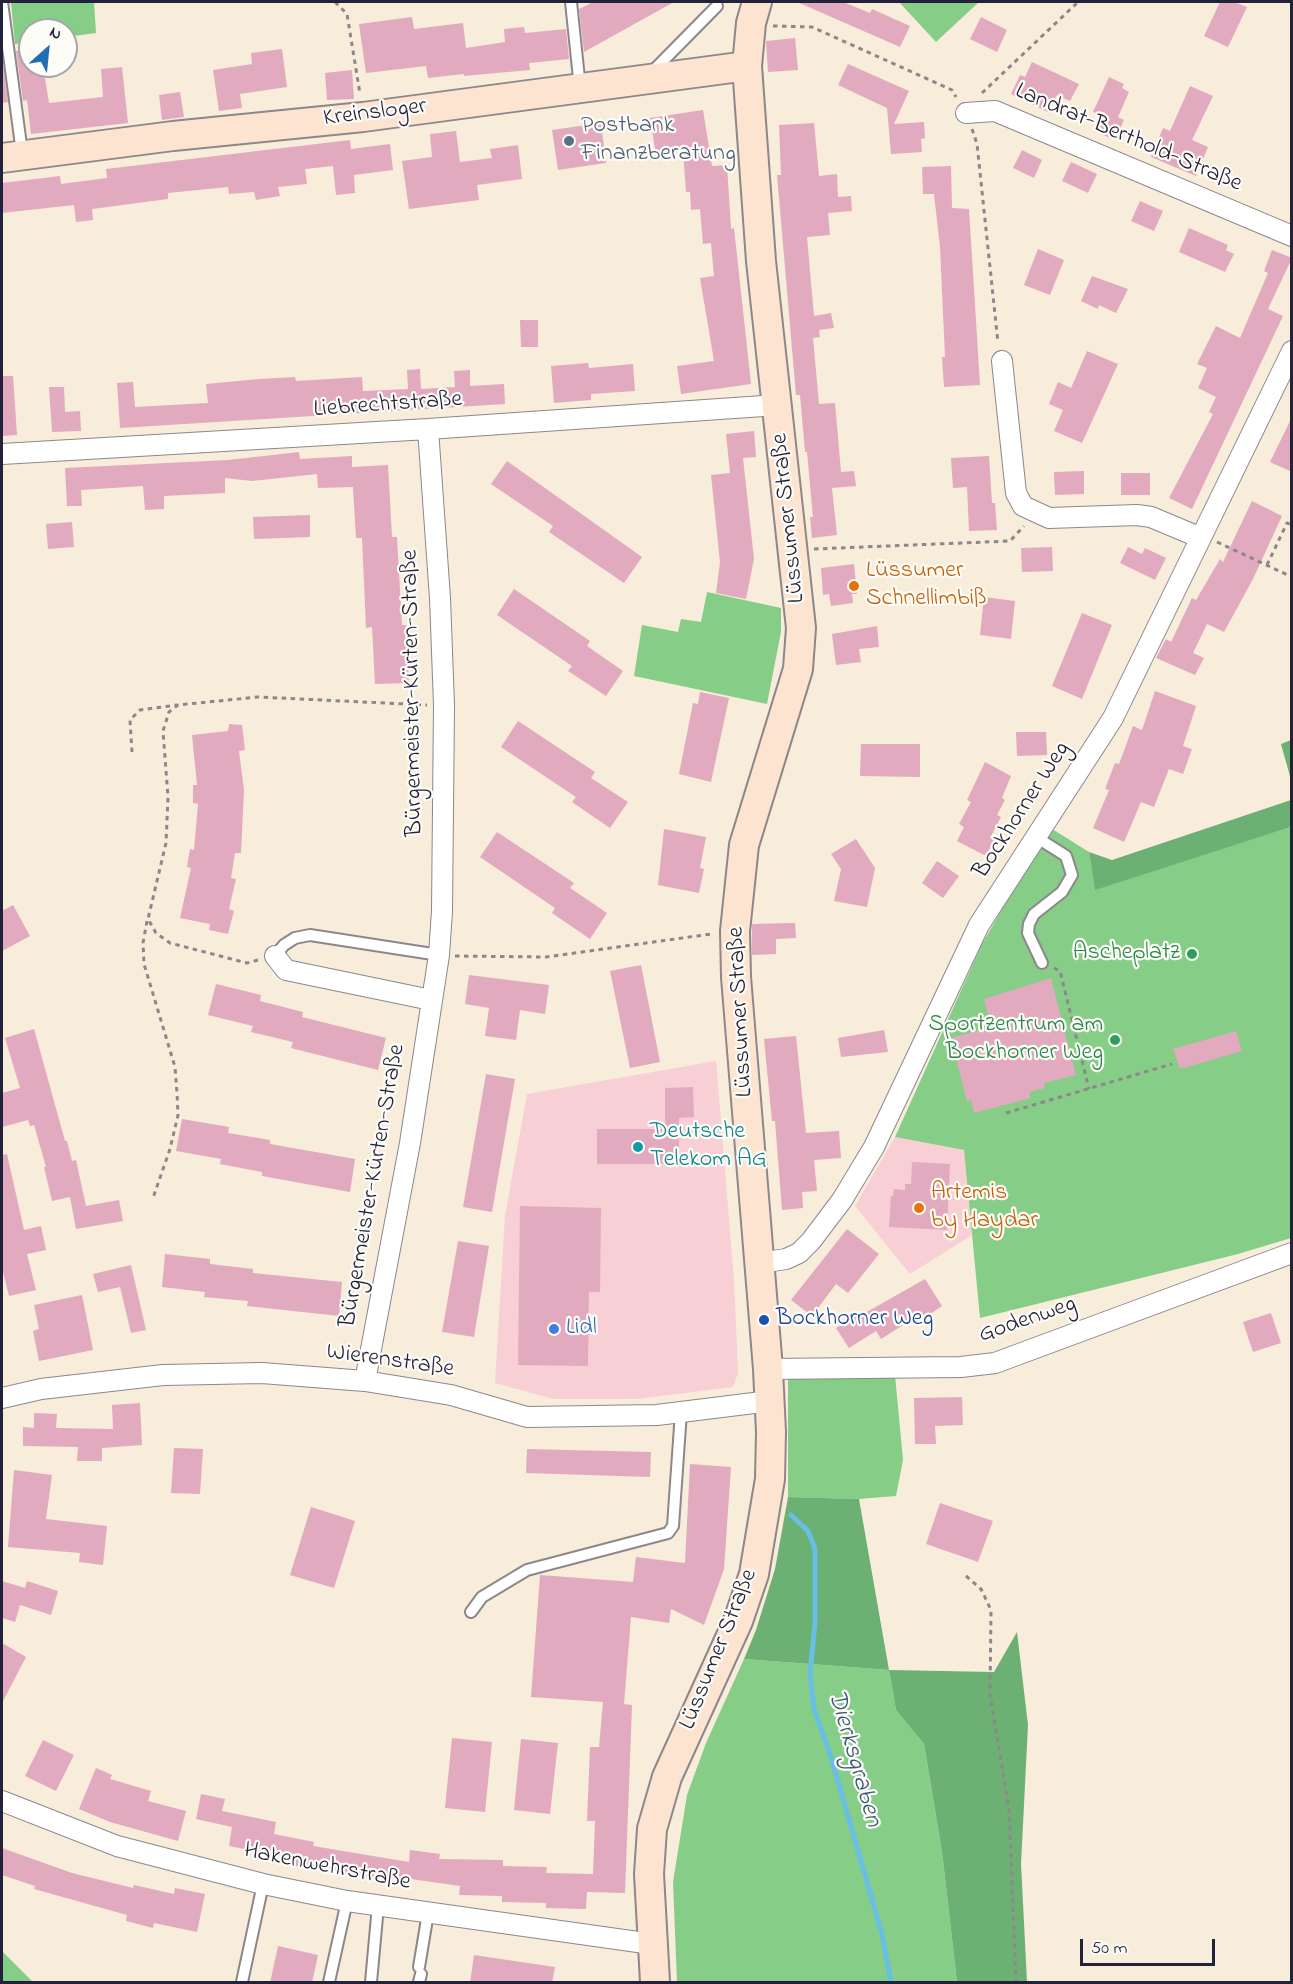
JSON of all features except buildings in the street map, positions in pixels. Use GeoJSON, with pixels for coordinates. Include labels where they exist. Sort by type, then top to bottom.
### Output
{"type":"FeatureCollection","features":[{"type":"Feature","properties":{"kind":"main road","name":"Lüssumer Straße"},"geometry":{"type":"LineString","coordinates":[[655,1983],[649,1874],[652,1829],[667,1777],[738,1621],[754,1574],[770,1479],[770,1401],[736,977],[735,930],[744,845],[798,669],[801,628],[795,550],[761,261],[747,66],[754,12]]}},
{"type":"Feature","properties":{"kind":"main road","name":"Kreinsloger"},"geometry":{"type":"LineString","coordinates":[[12,156],[150,138],[363,117],[747,66]]}},
{"type":"Feature","properties":{"kind":"street","name":"Landrat-Berthold-Straße"},"geometry":{"type":"LineString","coordinates":[[966,113],[995,111],[1292,236]]}},
{"type":"Feature","properties":{"kind":"street","name":"Bockhorner Weg"},"geometry":{"type":"LineString","coordinates":[[760,1263],[786,1259],[799,1253],[811,1241],[842,1200],[874,1147],[979,925],[1113,718],[1202,536],[1286,378],[1292,351]]}},
{"type":"Feature","properties":{"kind":"street"},"geometry":{"type":"LineString","coordinates":[[1002,361],[1016,493],[1023,506],[1036,514],[1049,518],[1137,515],[1202,536]]}},
{"type":"Feature","properties":{"kind":"street","name":"Liebrechtstraße"},"geometry":{"type":"LineString","coordinates":[[2,454],[428,429],[778,405]]}},
{"type":"Feature","properties":{"kind":"street","name":"Bürgermeister-Kürten-Straße"},"geometry":{"type":"LineString","coordinates":[[365,1381],[410,1143],[439,955],[442,911],[444,705],[440,598],[428,429]]}},
{"type":"Feature","properties":{"kind":"street"},"geometry":{"type":"LineString","coordinates":[[275,956],[286,970],[431,1000]]}},
{"type":"Feature","properties":{"kind":"street","name":"Godenweg"},"geometry":{"type":"LineString","coordinates":[[768,1370],[961,1367],[994,1363],[1292,1253]]}},
{"type":"Feature","properties":{"kind":"street","name":"Wierenstraße"},"geometry":{"type":"LineString","coordinates":[[2,1398],[41,1389],[163,1375],[262,1373],[365,1381],[451,1395],[527,1417],[681,1412],[770,1401]]}},
{"type":"Feature","properties":{"kind":"street","name":"Hakenwehrstraße"},"geometry":{"type":"LineString","coordinates":[[2,1801],[117,1846],[263,1884],[378,1906],[652,1944]]}},
{"type":"Feature","properties":{"kind":"lane"},"geometry":{"type":"LineString","coordinates":[[2,2],[12,156]]}},
{"type":"Feature","properties":{"kind":"lane"},"geometry":{"type":"LineString","coordinates":[[571,2],[580,88]]}},
{"type":"Feature","properties":{"kind":"lane"},"geometry":{"type":"LineString","coordinates":[[644,80],[717,6]]}},
{"type":"Feature","properties":{"kind":"lane"},"geometry":{"type":"LineString","coordinates":[[1036,837],[1066,856],[1072,875],[1062,892],[1034,914],[1029,924],[1028,933],[1042,963]]}},
{"type":"Feature","properties":{"kind":"lane"},"geometry":{"type":"LineString","coordinates":[[275,956],[284,945],[295,939],[310,936],[439,955]]}},
{"type":"Feature","properties":{"kind":"lane"},"geometry":{"type":"LineString","coordinates":[[471,1612],[482,1597],[527,1570],[668,1533],[673,1526],[681,1412]]}},
{"type":"Feature","properties":{"kind":"lane"},"geometry":{"type":"LineString","coordinates":[[242,1983],[263,1884]]}},
{"type":"Feature","properties":{"kind":"lane"},"geometry":{"type":"LineString","coordinates":[[329,1983],[346,1901]]}},
{"type":"Feature","properties":{"kind":"lane"},"geometry":{"type":"LineString","coordinates":[[371,1983],[378,1906]]}},
{"type":"Feature","properties":{"kind":"lane"},"geometry":{"type":"LineString","coordinates":[[420,1974],[428,1913]]}},
{"type":"Feature","properties":{"kind":"path"},"geometry":{"type":"LineString","coordinates":[[334,2],[347,14],[351,29],[363,117]]}},
{"type":"Feature","properties":{"kind":"path"},"geometry":{"type":"LineString","coordinates":[[966,113],[985,90],[1078,2]]}},
{"type":"Feature","properties":{"kind":"path"},"geometry":{"type":"LineString","coordinates":[[754,12],[812,27],[952,90],[966,113],[977,144],[1002,361]]}},
{"type":"Feature","properties":{"kind":"path"},"geometry":{"type":"LineString","coordinates":[[795,550],[1010,541],[1036,514]]}},
{"type":"Feature","properties":{"kind":"path"},"geometry":{"type":"LineString","coordinates":[[1267,565],[1287,523],[1292,525]]}},
{"type":"Feature","properties":{"kind":"path"},"geometry":{"type":"LineString","coordinates":[[1202,536],[1292,577]]}},
{"type":"Feature","properties":{"kind":"path"},"geometry":{"type":"LineString","coordinates":[[132,752],[130,720],[140,710],[258,696],[444,705]]}},
{"type":"Feature","properties":{"kind":"path"},"geometry":{"type":"LineString","coordinates":[[153,1198],[170,1149],[178,1115],[175,1067],[144,964],[143,943],[166,843],[168,797],[163,731],[169,712],[178,705]]}},
{"type":"Feature","properties":{"kind":"path"},"geometry":{"type":"LineString","coordinates":[[148,919],[156,933],[170,943],[247,963],[275,956]]}},
{"type":"Feature","properties":{"kind":"path"},"geometry":{"type":"LineString","coordinates":[[439,955],[546,957],[735,930]]}},
{"type":"Feature","properties":{"kind":"path"},"geometry":{"type":"LineString","coordinates":[[1042,963],[1060,971],[1089,1089]]}},
{"type":"Feature","properties":{"kind":"path"},"geometry":{"type":"LineString","coordinates":[[1006,1113],[1172,1064]]}},
{"type":"Feature","properties":{"kind":"path"},"geometry":{"type":"LineString","coordinates":[[966,1576],[981,1589],[991,1610],[990,1695],[1009,1809],[1016,1983]]}},
{"type":"Feature","properties":{"kind":"shaded area"},"geometry":{"type":"Polygon","coordinates":[[[716,1061],[734,1281],[738,1373],[733,1387],[637,1399],[554,1399],[495,1383],[505,1216],[527,1094],[716,1061]]]}},
{"type":"Feature","properties":{"kind":"shaded area"},"geometry":{"type":"Polygon","coordinates":[[[895,1137],[964,1150],[972,1235],[910,1274],[855,1206],[895,1137]]]}},
{"type":"Feature","properties":{"kind":"green space"},"geometry":{"type":"Polygon","coordinates":[[[11,2],[94,2],[96,33],[78,35],[78,18],[18,18],[18,44],[15,44],[11,2]]]}},
{"type":"Feature","properties":{"kind":"green space"},"geometry":{"type":"Polygon","coordinates":[[[899,2],[979,2],[936,42],[899,2]]]}},
{"type":"Feature","properties":{"kind":"green space"},"geometry":{"type":"Polygon","coordinates":[[[707,592],[781,608],[781,632],[767,704],[634,676],[642,625],[678,632],[681,619],[701,622],[707,592]]]}},
{"type":"Feature","properties":{"kind":"green space"},"geometry":{"type":"Polygon","coordinates":[[[1291,740],[1291,780],[1281,744],[1291,740]]]}},
{"type":"Feature","properties":{"kind":"green space"},"geometry":{"type":"Polygon","coordinates":[[[1291,800],[1291,827],[1095,890],[1089,852],[1112,860],[1291,800]]]}},
{"type":"Feature","properties":{"kind":"green space","name":"Sportzentrum am Bockhorner Weg"},"geometry":{"type":"Polygon","coordinates":[[[1049,827],[1089,852],[1095,889],[1291,827],[1291,1238],[1238,1254],[980,1318],[964,1150],[895,1137],[982,944],[1049,827]]]}},
{"type":"Feature","properties":{"kind":"green space"},"geometry":{"type":"Polygon","coordinates":[[[788,1375],[895,1375],[903,1460],[896,1496],[859,1499],[788,1497],[788,1375]]]}},
{"type":"Feature","properties":{"kind":"green space"},"geometry":{"type":"Polygon","coordinates":[[[788,1497],[859,1499],[889,1670],[744,1659],[756,1630],[775,1569],[788,1497]]]}},
{"type":"Feature","properties":{"kind":"green space"},"geometry":{"type":"Polygon","coordinates":[[[1017,1632],[1028,1725],[1021,1864],[1027,1982],[957,1982],[942,1852],[924,1744],[896,1710],[889,1670],[994,1672],[1017,1632]]]}},
{"type":"Feature","properties":{"kind":"green space"},"geometry":{"type":"Polygon","coordinates":[[[744,1659],[889,1670],[896,1710],[924,1744],[942,1852],[957,1982],[677,1982],[673,1882],[687,1795],[706,1743],[744,1659]]]}},
{"type":"Feature","properties":{"kind":"green space"},"geometry":{"type":"Polygon","coordinates":[[[2,1951],[33,1982],[2,1982],[2,1951]]]}},
{"type":"Feature","properties":{"kind":"waterway","name":"Dierksgraben"},"geometry":{"type":"LineString","coordinates":[[791,1515],[808,1531],[815,1549],[815,1623],[810,1673],[814,1709],[831,1757],[882,1934],[891,1982]]}},
{"type":"Feature","properties":{"kind":"place","name":"Postbank Finanzberatung"},"geometry":{"type":"Point","coordinates":[569,141]}},
{"type":"Feature","properties":{"kind":"place","name":"Lüssumer Schnellimbiß"},"geometry":{"type":"Point","coordinates":[854,586]}},
{"type":"Feature","properties":{"kind":"place","name":"Ascheplatz"},"geometry":{"type":"Point","coordinates":[1192,954]}},
{"type":"Feature","properties":{"kind":"place","name":"Sportzentrum am Bockhorner Weg"},"geometry":{"type":"Point","coordinates":[1115,1040]}},
{"type":"Feature","properties":{"kind":"place","name":"Deutsche Telekom AG"},"geometry":{"type":"Point","coordinates":[638,1147]}},
{"type":"Feature","properties":{"kind":"place","name":"Artemis by Haydar"},"geometry":{"type":"Point","coordinates":[919,1208]}},
{"type":"Feature","properties":{"kind":"place","name":"Bockhorner Weg"},"geometry":{"type":"Point","coordinates":[764,1320]}},
{"type":"Feature","properties":{"kind":"place","name":"Lidl"},"geometry":{"type":"Point","coordinates":[554,1329]}}]}
